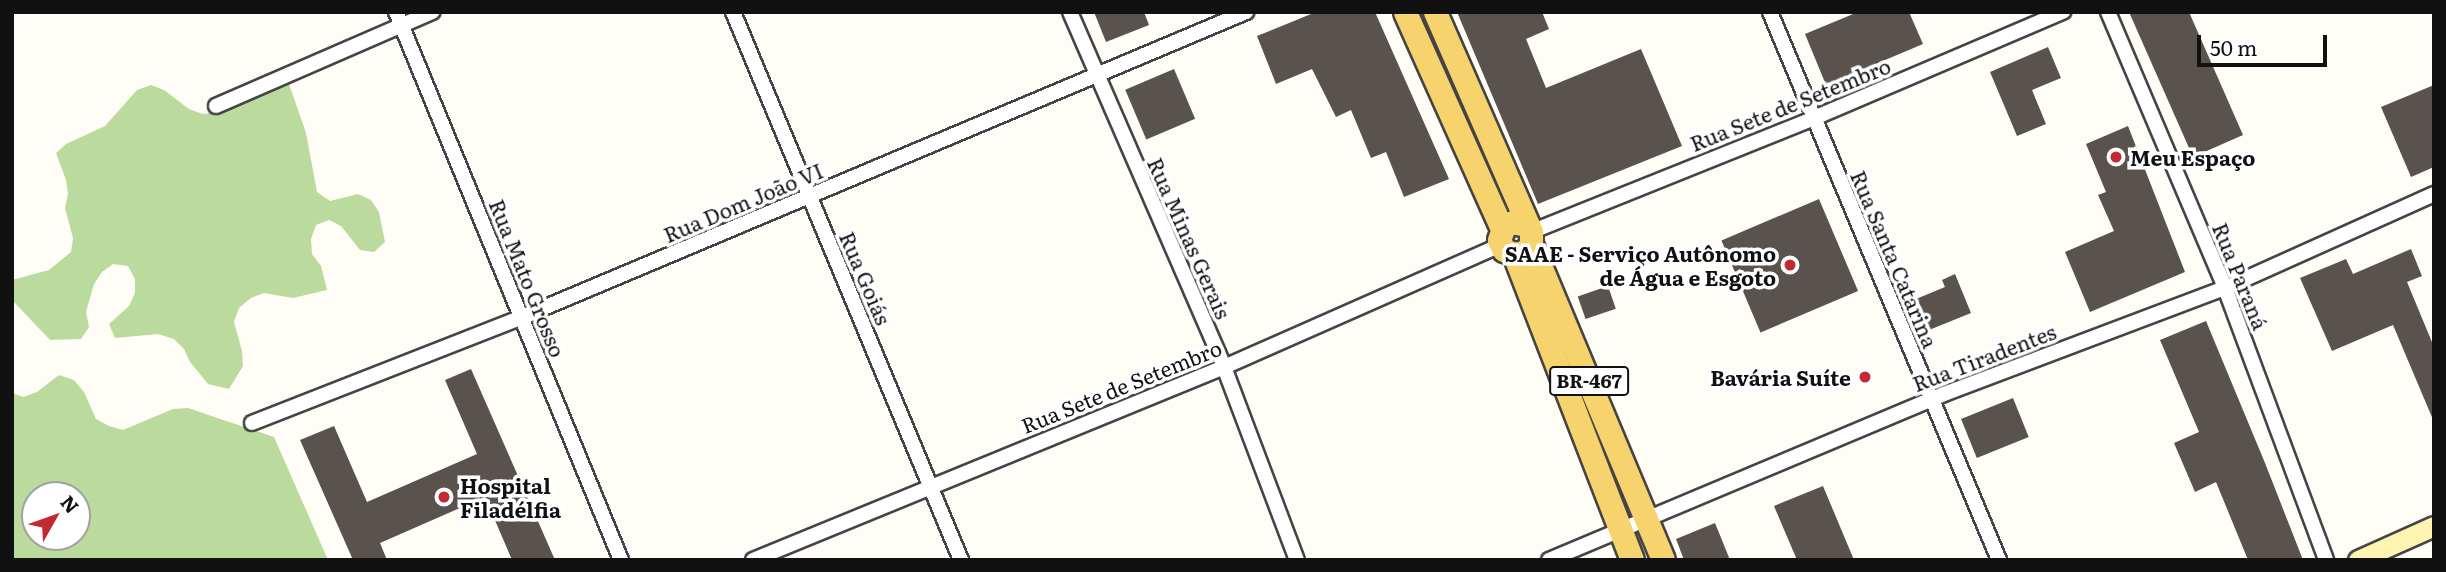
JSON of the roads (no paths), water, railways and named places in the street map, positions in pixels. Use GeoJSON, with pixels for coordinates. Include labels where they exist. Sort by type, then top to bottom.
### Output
{"type":"FeatureCollection","features":[{"type":"Feature","properties":{"kind":"main road","name":"BR-467"},"geometry":{"type":"LineString","coordinates":[[1405,12],[1518,238],[1662,560]]}},
{"type":"Feature","properties":{"kind":"main road","name":"BR-467"},"geometry":{"type":"LineString","coordinates":[[1436,12],[1632,560]]}},
{"type":"Feature","properties":{"kind":"main road"},"geometry":{"type":"LineString","coordinates":[[2358,560],[2434,526]]}},
{"type":"Feature","properties":{"kind":"street"},"geometry":{"type":"LineString","coordinates":[[216,106],[398,19],[432,12]]}},
{"type":"Feature","properties":{"kind":"street","name":"Rua Goiás"},"geometry":{"type":"LineString","coordinates":[[733,12],[961,560]]}},
{"type":"Feature","properties":{"kind":"street","name":"Rua Minas Gerais"},"geometry":{"type":"LineString","coordinates":[[1070,12],[1224,367],[1297,560]]}},
{"type":"Feature","properties":{"kind":"street","name":"Rua Dom João VI"},"geometry":{"type":"LineString","coordinates":[[252,423],[522,317],[1247,12]]}},
{"type":"Feature","properties":{"kind":"street","name":"Rua Santa Catarina"},"geometry":{"type":"LineString","coordinates":[[1770,12],[1999,560]]}},
{"type":"Feature","properties":{"kind":"street","name":"Rua Sete de Setembro"},"geometry":{"type":"LineString","coordinates":[[753,560],[930,485],[1224,367],[1518,238],[1814,118],[2063,12]]}},
{"type":"Feature","properties":{"kind":"street","name":"Rua Paraná"},"geometry":{"type":"LineString","coordinates":[[2108,12],[2225,288],[2326,560]]}},
{"type":"Feature","properties":{"kind":"street","name":"Rua Mato Grosso"},"geometry":{"type":"LineString","coordinates":[[398,19],[621,560]]}},
{"type":"Feature","properties":{"kind":"street","name":"Rua Tiradentes"},"geometry":{"type":"LineString","coordinates":[[1549,560],[1931,399],[2225,288],[2434,194]]}},
{"type":"Feature","properties":{"kind":"place","name":"Meu Espaço"},"geometry":{"type":"Point","coordinates":[2116,157]}},
{"type":"Feature","properties":{"kind":"place","name":"SAAE - Serviço Autônomo de Água e Esgoto"},"geometry":{"type":"Point","coordinates":[1790,265]}},
{"type":"Feature","properties":{"kind":"place","name":"Bavária Suíte"},"geometry":{"type":"Point","coordinates":[1865,377]}},
{"type":"Feature","properties":{"kind":"place","name":"Hospital Filadélfia"},"geometry":{"type":"Point","coordinates":[444,497]}}]}
